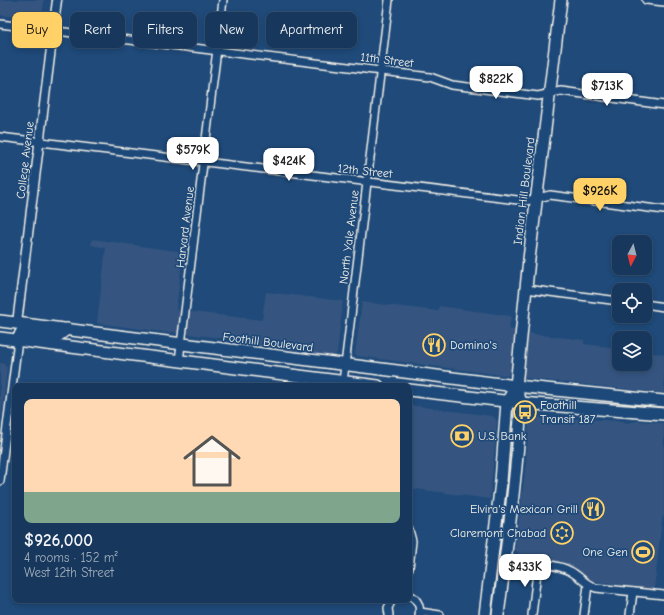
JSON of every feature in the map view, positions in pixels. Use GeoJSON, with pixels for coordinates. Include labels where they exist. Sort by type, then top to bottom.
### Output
{"type":"FeatureCollection","features":[{"type":"Feature","properties":{"kind":"main road","name":"Indian Hill Boulevard"},"geometry":{"type":"LineString","coordinates":[[485,615],[501,482],[508,402],[516,386],[536,198],[561,0]]}},
{"type":"Feature","properties":{"kind":"main road","name":"Foothill Boulevard"},"geometry":{"type":"LineString","coordinates":[[0,321],[516,386],[664,401]]}},
{"type":"Feature","properties":{"kind":"main road"},"geometry":{"type":"LineString","coordinates":[[0,331],[11,330],[17,323]]}},
{"type":"Feature","properties":{"kind":"main road"},"geometry":{"type":"LineString","coordinates":[[18,340],[21,333],[55,336],[67,329]]}},
{"type":"Feature","properties":{"kind":"main road"},"geometry":{"type":"LineString","coordinates":[[0,338],[352,383]]}},
{"type":"Feature","properties":{"kind":"main road","name":"Indian Hill Boulevard"},"geometry":{"type":"LineString","coordinates":[[498,615],[514,498],[521,403],[516,386]]}},
{"type":"Feature","properties":{"kind":"main road"},"geometry":{"type":"LineString","coordinates":[[412,390],[508,402],[662,414]]}},
{"type":"Feature","properties":{"kind":"street","name":"College Avenue"},"geometry":{"type":"LineString","coordinates":[[55,12],[57,0]]}},
{"type":"Feature","properties":{"kind":"street","name":"Harvard Avenue"},"geometry":{"type":"LineString","coordinates":[[179,362],[223,0]]}},
{"type":"Feature","properties":{"kind":"street","name":"North Yale Avenue"},"geometry":{"type":"LineString","coordinates":[[343,382],[389,0]]}},
{"type":"Feature","properties":{"kind":"street"},"geometry":{"type":"LineString","coordinates":[[646,0],[664,2]]}},
{"type":"Feature","properties":{"kind":"street","name":"11th Street"},"geometry":{"type":"LineString","coordinates":[[0,24],[12,26]]}},
{"type":"Feature","properties":{"kind":"street","name":"11th Street"},"geometry":{"type":"LineString","coordinates":[[62,32],[381,70],[430,77],[452,85],[538,96],[561,91],[664,105]]}},
{"type":"Feature","properties":{"kind":"street","name":"College Avenue"},"geometry":{"type":"LineString","coordinates":[[17,323],[51,48]]}},
{"type":"Feature","properties":{"kind":"street","name":"12th Street"},"geometry":{"type":"LineString","coordinates":[[0,137],[526,201],[550,196],[664,210]]}},
{"type":"Feature","properties":{"kind":"street"},"geometry":{"type":"LineString","coordinates":[[526,289],[612,300]]}},
{"type":"Feature","properties":{"kind":"street"},"geometry":{"type":"LineString","coordinates":[[652,305],[664,306]]}},
{"type":"Feature","properties":{"kind":"street"},"geometry":{"type":"LineString","coordinates":[[13,383],[18,340]]}},
{"type":"Feature","properties":{"kind":"street"},"geometry":{"type":"LineString","coordinates":[[0,481],[12,387]]}},
{"type":"Feature","properties":{"kind":"street"},"geometry":{"type":"LineString","coordinates":[[505,560],[558,566],[570,571],[588,585],[596,588],[664,595]]}},
{"type":"Feature","properties":{"kind":"street"},"geometry":{"type":"LineString","coordinates":[[532,615],[538,564]]}},
{"type":"Feature","properties":{"kind":"street"},"geometry":{"type":"LineString","coordinates":[[584,615],[588,585]]}},
{"type":"Feature","properties":{"kind":"street"},"geometry":{"type":"LineString","coordinates":[[630,615],[633,592]]}},
{"type":"Feature","properties":{"kind":"street"},"geometry":{"type":"LineString","coordinates":[[412,597],[417,600],[420,606],[420,614],[440,615]]}},
{"type":"Feature","properties":{"kind":"street"},"geometry":{"type":"LineString","coordinates":[[388,615],[388,608],[390,603]]}},
{"type":"Feature","properties":{"kind":"shaded area"},"geometry":{"type":"Polygon","coordinates":[[[0,0],[44,0],[43,12],[12,12],[12,16],[0,15],[0,0]]]}},
{"type":"Feature","properties":{"kind":"shaded area"},"geometry":{"type":"Polygon","coordinates":[[[92,239],[183,252],[176,310],[262,320],[266,292],[343,301],[337,353],[335,356],[312,354],[309,352],[232,342],[230,339],[170,333],[97,323],[106,248],[91,245],[92,239]]]}},
{"type":"Feature","properties":{"kind":"shaded area"},"geometry":{"type":"Polygon","coordinates":[[[362,302],[438,311],[439,306],[511,316],[509,329],[534,334],[584,340],[584,344],[612,347],[612,371],[652,371],[652,353],[664,354],[664,393],[533,379],[358,356],[355,354],[362,302]]]}},
{"type":"Feature","properties":{"kind":"shaded area"},"geometry":{"type":"Polygon","coordinates":[[[0,363],[3,363],[7,368],[0,429],[0,363]]]}},
{"type":"Feature","properties":{"kind":"shaded area"},"geometry":{"type":"Polygon","coordinates":[[[412,405],[492,416],[495,418],[497,422],[490,499],[412,488],[412,405]]]}},
{"type":"Feature","properties":{"kind":"shaded area"},"geometry":{"type":"Polygon","coordinates":[[[531,417],[623,421],[626,423],[638,421],[664,423],[664,516],[662,519],[654,590],[581,579],[562,562],[521,556],[515,549],[526,465],[529,419],[531,417]]]}},
{"type":"Feature","properties":{"kind":"place","name":"Domino's"},"geometry":{"type":"Point","coordinates":[434,345]}},
{"type":"Feature","properties":{"kind":"place","name":"Foothill Transit 187"},"geometry":{"type":"Point","coordinates":[525,412]}},
{"type":"Feature","properties":{"kind":"place","name":"U.S. Bank"},"geometry":{"type":"Point","coordinates":[462,436]}},
{"type":"Feature","properties":{"kind":"place","name":"Elvira's Mexican Grill"},"geometry":{"type":"Point","coordinates":[593,509]}},
{"type":"Feature","properties":{"kind":"place","name":"Claremont Chabad"},"geometry":{"type":"Point","coordinates":[562,533]}},
{"type":"Feature","properties":{"kind":"place","name":"One Gen"},"geometry":{"type":"Point","coordinates":[643,552]}}]}
